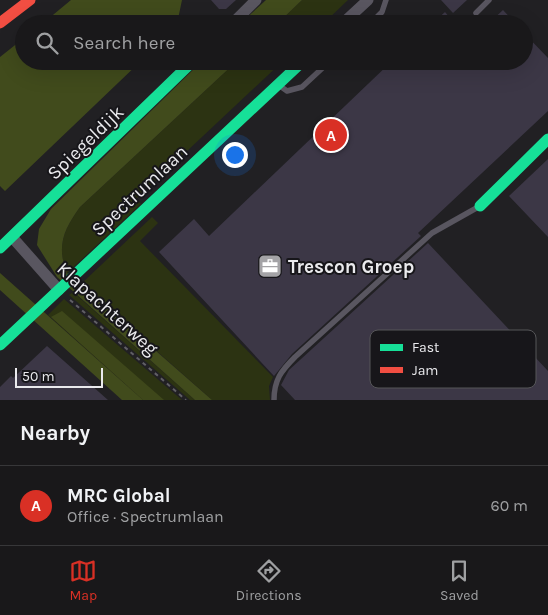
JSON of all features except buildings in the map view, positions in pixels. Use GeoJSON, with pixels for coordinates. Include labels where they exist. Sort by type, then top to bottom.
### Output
{"type":"FeatureCollection","features":[{"type":"Feature","properties":{"kind":"street"},"geometry":{"type":"LineString","coordinates":[[0,23],[30,0]]}},
{"type":"Feature","properties":{"kind":"street"},"geometry":{"type":"LineString","coordinates":[[241,15],[256,0]]}},
{"type":"Feature","properties":{"kind":"street"},"geometry":{"type":"LineString","coordinates":[[352,15],[368,0]]}},
{"type":"Feature","properties":{"kind":"street","name":"Spiegeldijk"},"geometry":{"type":"LineString","coordinates":[[0,248],[184,70]]}},
{"type":"Feature","properties":{"kind":"street","name":"Spectrumlaan"},"geometry":{"type":"LineString","coordinates":[[0,345],[293,70]]}},
{"type":"Feature","properties":{"kind":"street"},"geometry":{"type":"LineString","coordinates":[[480,206],[548,138]]}},
{"type":"Feature","properties":{"kind":"street","name":"Klapachterweg"},"geometry":{"type":"LineString","coordinates":[[12,237],[59,290]]}},
{"type":"Feature","properties":{"kind":"lane"},"geometry":{"type":"LineString","coordinates":[[379,15],[386,0]]}},
{"type":"Feature","properties":{"kind":"lane"},"geometry":{"type":"LineString","coordinates":[[476,13],[490,0]]}},
{"type":"Feature","properties":{"kind":"lane"},"geometry":{"type":"LineString","coordinates":[[278,84],[286,91],[302,87],[320,70]]}},
{"type":"Feature","properties":{"kind":"lane"},"geometry":{"type":"LineString","coordinates":[[274,400],[274,384],[281,371],[295,357],[432,233],[480,206]]}},
{"type":"Feature","properties":{"kind":"path","name":"Klapachterweg"},"geometry":{"type":"LineString","coordinates":[[59,290],[186,400]]}},
{"type":"Feature","properties":{"kind":"shaded area"},"geometry":{"type":"Polygon","coordinates":[[[71,0],[182,0],[179,15],[53,15],[71,0]]]}},
{"type":"Feature","properties":{"kind":"shaded area"},"geometry":{"type":"Polygon","coordinates":[[[266,0],[302,0],[286,15],[250,15],[266,0]]]}},
{"type":"Feature","properties":{"kind":"shaded area"},"geometry":{"type":"Polygon","coordinates":[[[302,0],[348,0],[332,15],[286,15],[302,0]]]}},
{"type":"Feature","properties":{"kind":"shaded area"},"geometry":{"type":"Polygon","coordinates":[[[15,45],[15,70],[132,70],[5,191],[0,186],[0,57],[15,45]]]}},
{"type":"Feature","properties":{"kind":"shaded area"},"geometry":{"type":"Polygon","coordinates":[[[193,70],[227,70],[80,207],[66,230],[62,246],[67,273],[212,400],[195,400],[57,277],[37,245],[39,229],[51,209],[193,70]]]}},
{"type":"Feature","properties":{"kind":"shaded area"},"geometry":{"type":"Polygon","coordinates":[[[227,70],[273,70],[136,199],[141,204],[67,273],[62,254],[63,238],[80,207],[227,70]]]}},
{"type":"Feature","properties":{"kind":"shaded area"},"geometry":{"type":"Polygon","coordinates":[[[152,217],[158,223],[140,241],[273,377],[269,386],[270,400],[212,400],[81,284],[152,217]]]}},
{"type":"Feature","properties":{"kind":"shaded area"},"geometry":{"type":"Polygon","coordinates":[[[0,273],[143,400],[122,400],[0,290],[0,273]]]}},
{"type":"Feature","properties":{"kind":"shaded area"},"geometry":{"type":"Polygon","coordinates":[[[73,292],[195,400],[190,400],[69,295],[73,292]]]}},
{"type":"Feature","properties":{"kind":"shaded area"},"geometry":{"type":"Polygon","coordinates":[[[64,299],[182,400],[143,400],[48,315],[64,299]]]}},
{"type":"Feature","properties":{"kind":"shaded area"},"geometry":{"type":"Polygon","coordinates":[[[62,311],[164,400],[143,400],[51,317],[62,311]]]}},
{"type":"Feature","properties":{"kind":"traffic: fast"},"geometry":{"type":"LineString","coordinates":[[0,248],[184,70]]}},
{"type":"Feature","properties":{"kind":"traffic: fast"},"geometry":{"type":"LineString","coordinates":[[0,345],[293,70]]}},
{"type":"Feature","properties":{"kind":"traffic: fast"},"geometry":{"type":"LineString","coordinates":[[480,206],[548,139]]}},
{"type":"Feature","properties":{"kind":"traffic: jam"},"geometry":{"type":"LineString","coordinates":[[0,23],[30,0]]}},
{"type":"Feature","properties":{"kind":"place","name":"MRC Global"},"geometry":{"type":"Point","coordinates":[331,135]}},
{"type":"Feature","properties":{"kind":"place","name":"Trescon Groep"},"geometry":{"type":"Point","coordinates":[270,266]}}]}
